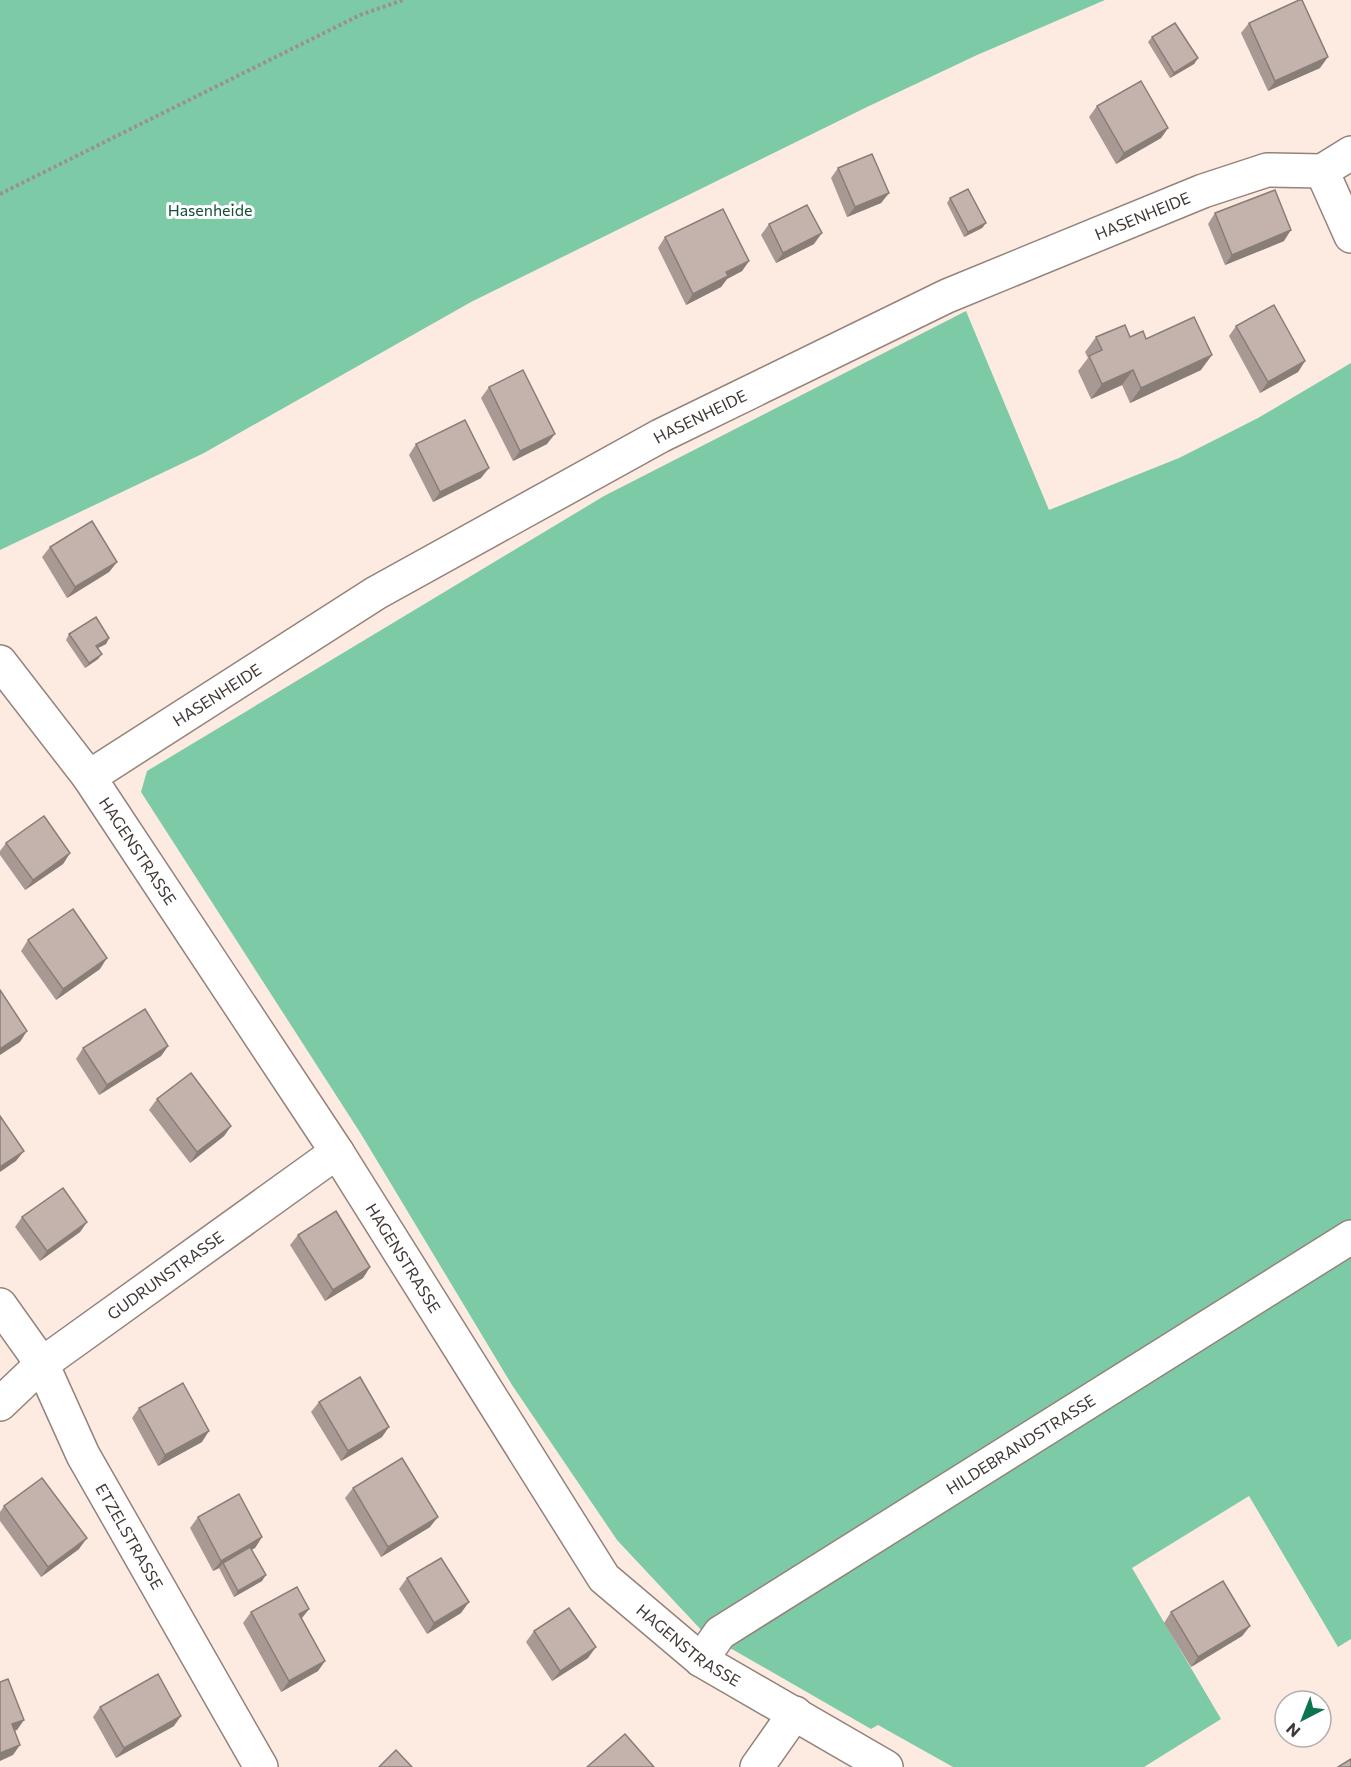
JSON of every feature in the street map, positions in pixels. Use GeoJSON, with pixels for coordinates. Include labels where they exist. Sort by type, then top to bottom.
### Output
{"type":"FeatureCollection","features":[{"type":"Feature","properties":{"kind":"street"},"geometry":{"type":"LineString","coordinates":[[1351,153],[1322,171],[1351,236]]}},
{"type":"Feature","properties":{"kind":"street","name":"HASENHEIDE"},"geometry":{"type":"LineString","coordinates":[[89,777],[376,593],[671,431],[947,296],[1203,191],[1268,170],[1322,171]]}},
{"type":"Feature","properties":{"kind":"street","name":"HAGENSTRASSE"},"geometry":{"type":"LineString","coordinates":[[0,662],[89,777],[337,1152],[604,1578],[701,1660],[886,1767]]}},
{"type":"Feature","properties":{"kind":"street","name":"GUDRUNSTRASSE"},"geometry":{"type":"LineString","coordinates":[[0,1404],[42,1364],[337,1152]]}},
{"type":"Feature","properties":{"kind":"street","name":"HILDEBRANDSTRASSE"},"geometry":{"type":"LineString","coordinates":[[701,1660],[720,1633],[1351,1237]]}},
{"type":"Feature","properties":{"kind":"street","name":"ETZELSTRASSE"},"geometry":{"type":"LineString","coordinates":[[0,1305],[42,1364],[83,1455],[261,1767]]}},
{"type":"Feature","properties":{"kind":"street"},"geometry":{"type":"LineString","coordinates":[[757,1767],[795,1713]]}},
{"type":"Feature","properties":{"kind":"path"},"geometry":{"type":"LineString","coordinates":[[0,194],[360,15],[403,0]]}},
{"type":"Feature","properties":{"kind":"green space","name":"Hasenheide"},"geometry":{"type":"Polygon","coordinates":[[[0,0],[1105,0],[977,55],[867,107],[471,302],[204,453],[0,550],[0,0]]]}},
{"type":"Feature","properties":{"kind":"green space"},"geometry":{"type":"Polygon","coordinates":[[[966,311],[1049,510],[1179,458],[1258,418],[1351,363],[1351,1639],[1338,1647],[1249,1496],[1132,1568],[1221,1719],[1144,1767],[953,1767],[878,1725],[871,1729],[704,1633],[617,1540],[512,1385],[361,1134],[141,792],[147,771],[604,496],[966,311]]]}},
{"type":"Feature","properties":{"kind":"building"},"geometry":{"type":"Polygon","coordinates":[[[1302,0],[1328,57],[1275,81],[1249,23],[1302,0]]]}},
{"type":"Feature","properties":{"kind":"building"},"geometry":{"type":"Polygon","coordinates":[[[1175,23],[1198,58],[1174,73],[1152,37],[1175,23]]]}},
{"type":"Feature","properties":{"kind":"building"},"geometry":{"type":"Polygon","coordinates":[[[1141,81],[1168,128],[1124,153],[1097,106],[1141,81]]]}},
{"type":"Feature","properties":{"kind":"building"},"geometry":{"type":"Polygon","coordinates":[[[872,154],[889,193],[855,207],[838,168],[872,154]]]}},
{"type":"Feature","properties":{"kind":"building"},"geometry":{"type":"Polygon","coordinates":[[[968,189],[986,223],[968,232],[950,198],[968,189]]]}},
{"type":"Feature","properties":{"kind":"building"},"geometry":{"type":"Polygon","coordinates":[[[1275,190],[1291,230],[1232,255],[1215,213],[1275,190]]]}},
{"type":"Feature","properties":{"kind":"building"},"geometry":{"type":"Polygon","coordinates":[[[807,205],[822,233],[783,253],[769,224],[807,205]]]}},
{"type":"Feature","properties":{"kind":"building"},"geometry":{"type":"Polygon","coordinates":[[[723,209],[749,261],[726,272],[728,276],[693,294],[665,237],[723,209]]]}},
{"type":"Feature","properties":{"kind":"building"},"geometry":{"type":"Polygon","coordinates":[[[1274,305],[1305,361],[1268,382],[1236,326],[1274,305]]]}},
{"type":"Feature","properties":{"kind":"building"},"geometry":{"type":"Polygon","coordinates":[[[1194,317],[1212,355],[1141,388],[1133,370],[1102,384],[1089,356],[1102,350],[1096,337],[1125,325],[1130,337],[1143,331],[1146,339],[1194,317]]]}},
{"type":"Feature","properties":{"kind":"building"},"geometry":{"type":"Polygon","coordinates":[[[523,370],[555,434],[520,451],[489,387],[523,370]]]}},
{"type":"Feature","properties":{"kind":"building"},"geometry":{"type":"Polygon","coordinates":[[[465,420],[489,468],[440,492],[416,444],[465,420]]]}},
{"type":"Feature","properties":{"kind":"building"},"geometry":{"type":"Polygon","coordinates":[[[92,521],[117,562],[75,587],[50,547],[92,521]]]}},
{"type":"Feature","properties":{"kind":"building"},"geometry":{"type":"Polygon","coordinates":[[[96,617],[109,638],[96,646],[102,654],[89,663],[69,634],[96,617]]]}},
{"type":"Feature","properties":{"kind":"building"},"geometry":{"type":"Polygon","coordinates":[[[44,816],[70,853],[33,880],[6,843],[44,816]]]}},
{"type":"Feature","properties":{"kind":"building"},"geometry":{"type":"Polygon","coordinates":[[[73,909],[107,958],[63,989],[28,940],[73,909]]]}},
{"type":"Feature","properties":{"kind":"building"},"geometry":{"type":"Polygon","coordinates":[[[0,990],[27,1031],[0,1049],[0,990]]]}},
{"type":"Feature","properties":{"kind":"building"},"geometry":{"type":"Polygon","coordinates":[[[145,1009],[168,1046],[107,1085],[83,1048],[145,1009]]]}},
{"type":"Feature","properties":{"kind":"building"},"geometry":{"type":"Polygon","coordinates":[[[191,1073],[231,1126],[197,1152],[157,1099],[191,1073]]]}},
{"type":"Feature","properties":{"kind":"building"},"geometry":{"type":"Polygon","coordinates":[[[0,1116],[24,1151],[0,1167],[0,1116]]]}},
{"type":"Feature","properties":{"kind":"building"},"geometry":{"type":"Polygon","coordinates":[[[63,1188],[87,1222],[47,1251],[22,1217],[63,1188]]]}},
{"type":"Feature","properties":{"kind":"building"},"geometry":{"type":"Polygon","coordinates":[[[336,1211],[370,1267],[333,1290],[298,1235],[336,1211]]]}},
{"type":"Feature","properties":{"kind":"building"},"geometry":{"type":"Polygon","coordinates":[[[360,1377],[389,1427],[348,1451],[319,1402],[360,1377]]]}},
{"type":"Feature","properties":{"kind":"building"},"geometry":{"type":"Polygon","coordinates":[[[183,1383],[209,1431],[165,1455],[139,1408],[183,1383]]]}},
{"type":"Feature","properties":{"kind":"building"},"geometry":{"type":"Polygon","coordinates":[[[402,1458],[438,1517],[388,1547],[353,1488],[402,1458]]]}},
{"type":"Feature","properties":{"kind":"building"},"geometry":{"type":"Polygon","coordinates":[[[42,1478],[87,1538],[48,1567],[4,1506],[42,1478]]]}},
{"type":"Feature","properties":{"kind":"building"},"geometry":{"type":"Polygon","coordinates":[[[239,1494],[262,1537],[221,1561],[198,1517],[239,1494]]]}},
{"type":"Feature","properties":{"kind":"building"},"geometry":{"type":"Polygon","coordinates":[[[250,1547],[266,1575],[238,1591],[223,1563],[250,1547]]]}},
{"type":"Feature","properties":{"kind":"building"},"geometry":{"type":"Polygon","coordinates":[[[441,1558],[469,1602],[434,1623],[407,1578],[441,1558]]]}},
{"type":"Feature","properties":{"kind":"building"},"geometry":{"type":"Polygon","coordinates":[[[1223,1581],[1250,1626],[1198,1657],[1171,1612],[1223,1581]]]}},
{"type":"Feature","properties":{"kind":"building"},"geometry":{"type":"Polygon","coordinates":[[[297,1587],[309,1609],[299,1614],[325,1661],[289,1681],[251,1612],[297,1587]]]}},
{"type":"Feature","properties":{"kind":"building"},"geometry":{"type":"Polygon","coordinates":[[[569,1608],[596,1647],[560,1671],[534,1631],[569,1608]]]}},
{"type":"Feature","properties":{"kind":"building"},"geometry":{"type":"Polygon","coordinates":[[[158,1674],[181,1716],[124,1748],[100,1707],[158,1674]]]}},
{"type":"Feature","properties":{"kind":"building"},"geometry":{"type":"Polygon","coordinates":[[[8,1679],[24,1720],[12,1724],[20,1745],[0,1753],[0,1682],[8,1679]]]}},
{"type":"Feature","properties":{"kind":"building"},"geometry":{"type":"Polygon","coordinates":[[[625,1734],[654,1767],[587,1767],[625,1734]]]}},
{"type":"Feature","properties":{"kind":"building"},"geometry":{"type":"Polygon","coordinates":[[[396,1750],[412,1767],[379,1767],[396,1750]]]}},
{"type":"Feature","properties":{"kind":"building"},"geometry":{"type":"Polygon","coordinates":[[[1351,1759],[1351,1767],[1338,1767],[1351,1759]]]}}]}
